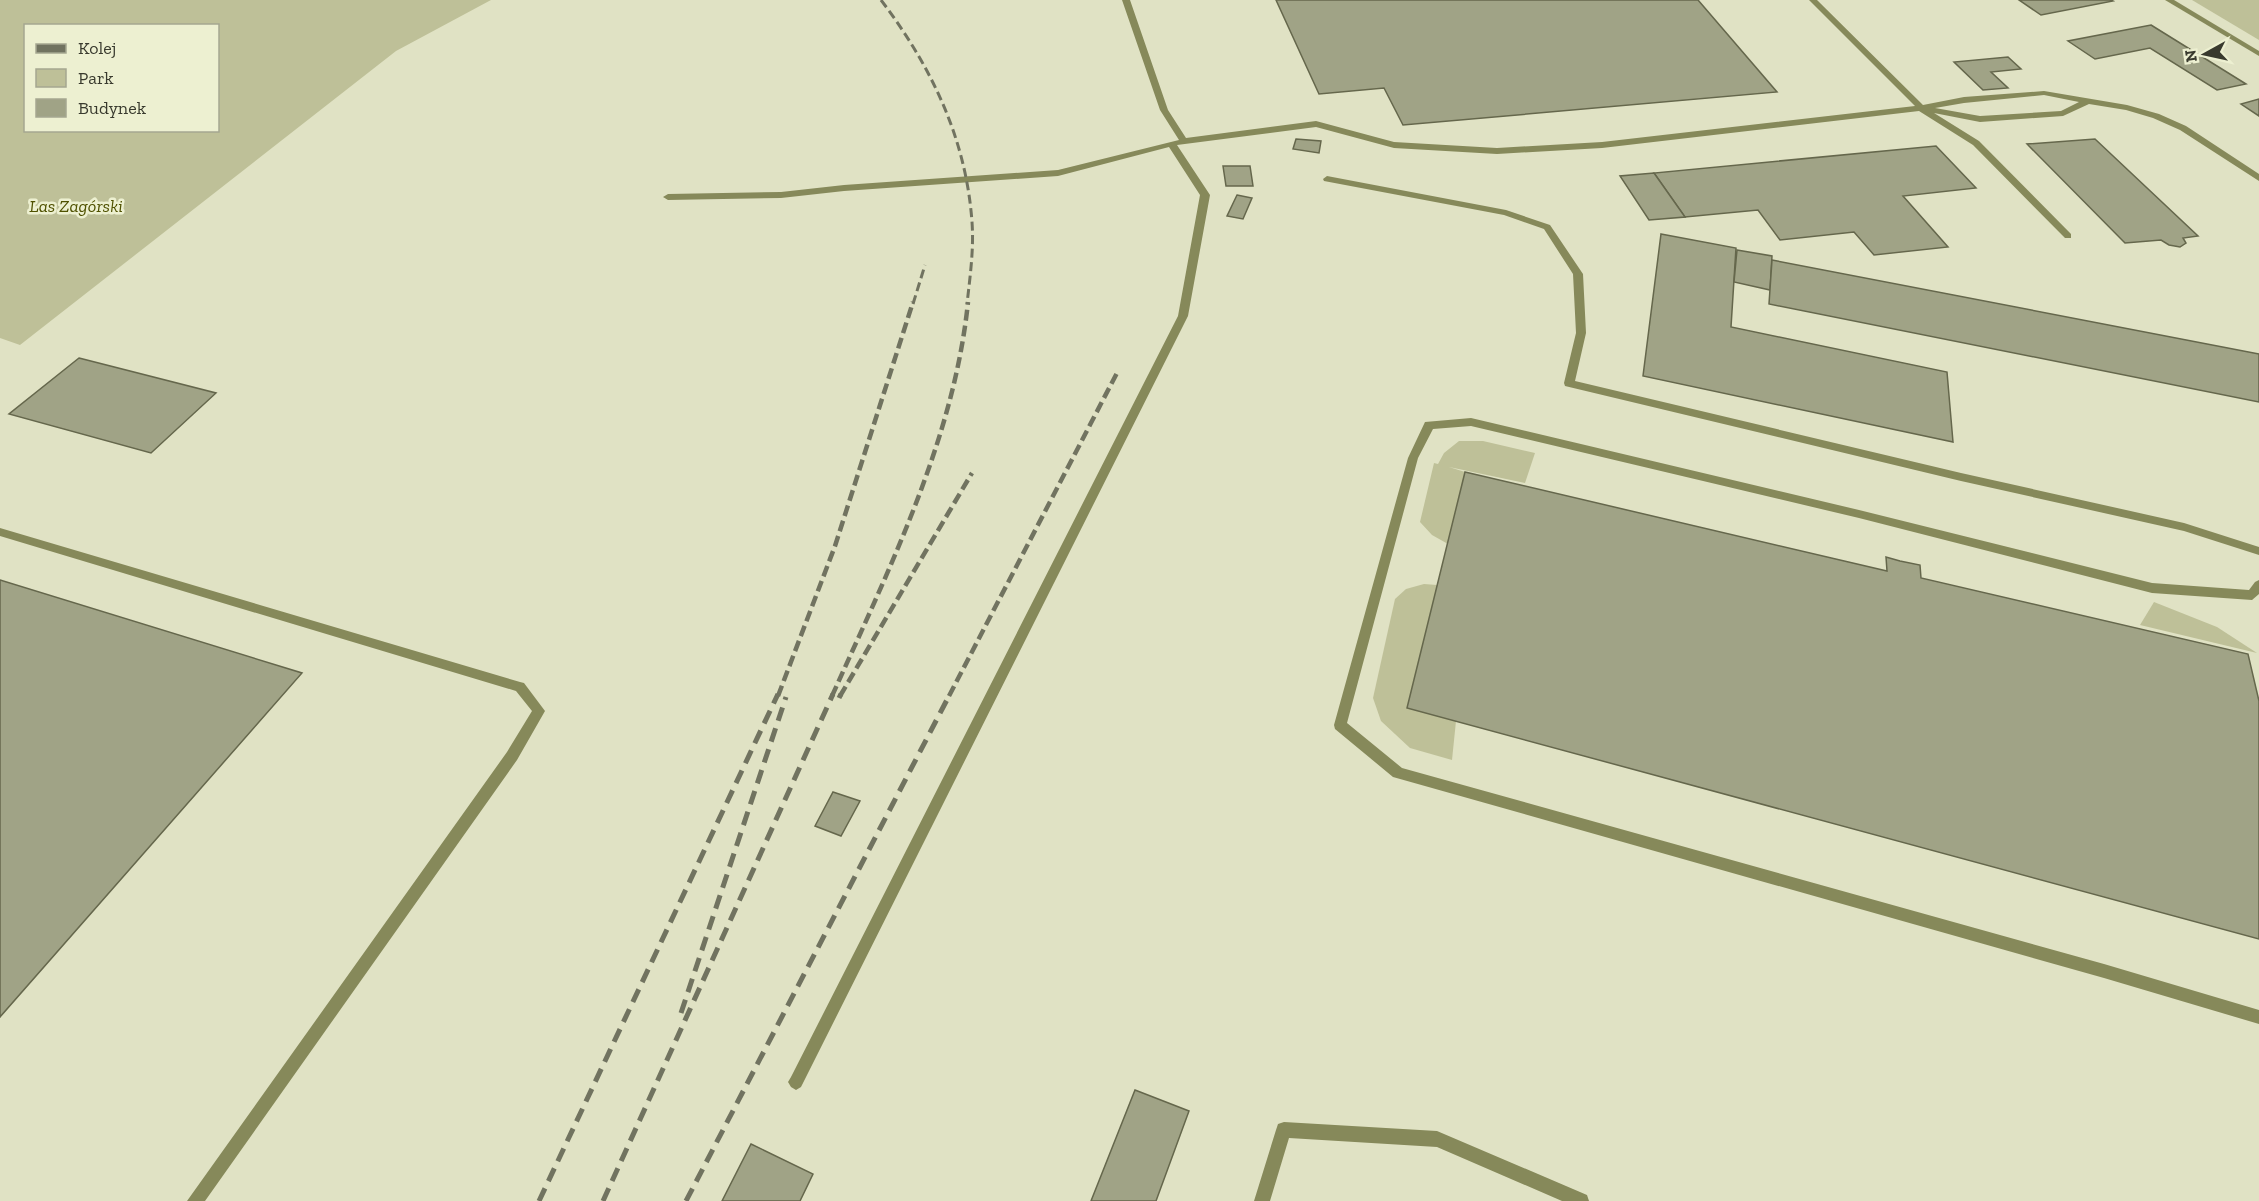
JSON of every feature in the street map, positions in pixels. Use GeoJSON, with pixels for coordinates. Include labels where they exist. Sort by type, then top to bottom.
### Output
{"type":"FeatureCollection","features":[{"type":"Feature","properties":{"kind":"lane"},"geometry":{"type":"LineString","coordinates":[[796,1082],[1183,316],[1206,195],[1178,143],[1164,110],[1126,0]]}},
{"type":"Feature","properties":{"kind":"lane"},"geometry":{"type":"LineString","coordinates":[[1813,0],[1921,108],[1977,143],[2068,236]]}},
{"type":"Feature","properties":{"kind":"lane"},"geometry":{"type":"LineString","coordinates":[[2169,0],[2259,54]]}},
{"type":"Feature","properties":{"kind":"lane"},"geometry":{"type":"LineString","coordinates":[[668,197],[781,195],[844,188],[1058,173],[1178,143],[1316,124],[1394,145],[1497,151],[1602,145],[1921,108],[1964,100],[2043,93],[2146,113],[2183,128],[2259,178]]}},
{"type":"Feature","properties":{"kind":"lane"},"geometry":{"type":"LineString","coordinates":[[1921,108],[1980,120],[2063,113],[2088,101]]}},
{"type":"Feature","properties":{"kind":"lane"},"geometry":{"type":"LineString","coordinates":[[1327,179],[1506,213],[1547,227],[1578,274],[1581,333],[1569,383],[2184,528],[2259,551]]}},
{"type":"Feature","properties":{"kind":"lane"},"geometry":{"type":"LineString","coordinates":[[2257,593],[2152,588],[1859,514],[1471,422],[1429,424],[1413,458],[1341,725],[1398,773],[2093,968],[2259,1017]]}},
{"type":"Feature","properties":{"kind":"lane"},"geometry":{"type":"LineString","coordinates":[[0,532],[520,687],[539,711],[512,756],[195,1201]]}},
{"type":"Feature","properties":{"kind":"lane"},"geometry":{"type":"LineString","coordinates":[[1262,1201],[1284,1130],[1437,1138],[1581,1201]]}},
{"type":"Feature","properties":{"kind":"green space","name":"Las Zagórski"},"geometry":{"type":"Polygon","coordinates":[[[0,0],[491,0],[396,51],[20,345],[0,338],[0,0]]]}},
{"type":"Feature","properties":{"kind":"green space"},"geometry":{"type":"Polygon","coordinates":[[[2192,0],[2259,0],[2259,40],[2192,0]]]}},
{"type":"Feature","properties":{"kind":"green space"},"geometry":{"type":"Polygon","coordinates":[[[1459,441],[1483,441],[1535,453],[1525,483],[1449,467],[1465,472],[1448,544],[1432,535],[1420,522],[1434,463],[1438,464],[1444,453],[1459,441]]]}},
{"type":"Feature","properties":{"kind":"green space"},"geometry":{"type":"Polygon","coordinates":[[[1424,584],[1437,585],[1456,721],[1452,760],[1410,748],[1381,721],[1373,698],[1395,599],[1406,589],[1424,584]]]}},
{"type":"Feature","properties":{"kind":"green space"},"geometry":{"type":"Polygon","coordinates":[[[2154,602],[2217,627],[2257,653],[2140,625],[2154,602]]]}},
{"type":"Feature","properties":{"kind":"building"},"geometry":{"type":"Polygon","coordinates":[[[1276,0],[1698,0],[1777,92],[1403,125],[1384,88],[1319,94],[1276,0]]]}},
{"type":"Feature","properties":{"kind":"building"},"geometry":{"type":"Polygon","coordinates":[[[2019,0],[2111,0],[2113,1],[2041,15],[2019,0]]]}},
{"type":"Feature","properties":{"kind":"building"},"geometry":{"type":"Polygon","coordinates":[[[2151,25],[2246,84],[2217,90],[2150,48],[2095,59],[2068,41],[2151,25]]]}},
{"type":"Feature","properties":{"kind":"building"},"geometry":{"type":"Polygon","coordinates":[[[2008,57],[2021,69],[1991,72],[2008,88],[1983,90],[1954,62],[2008,57]]]}},
{"type":"Feature","properties":{"kind":"building"},"geometry":{"type":"Polygon","coordinates":[[[2259,99],[2259,116],[2241,104],[2259,99]]]}},
{"type":"Feature","properties":{"kind":"building"},"geometry":{"type":"Polygon","coordinates":[[[1296,139],[1321,141],[1319,153],[1293,149],[1296,139]]]}},
{"type":"Feature","properties":{"kind":"building"},"geometry":{"type":"Polygon","coordinates":[[[2095,139],[2198,236],[2183,238],[2186,243],[2180,247],[2169,245],[2161,240],[2125,243],[2027,144],[2095,139]]]}},
{"type":"Feature","properties":{"kind":"building"},"geometry":{"type":"Polygon","coordinates":[[[1936,146],[1976,188],[1903,196],[1948,247],[1874,255],[1854,232],[1780,240],[1758,210],[1685,217],[1654,173],[1936,146]]]}},
{"type":"Feature","properties":{"kind":"building"},"geometry":{"type":"Polygon","coordinates":[[[1223,166],[1250,166],[1253,186],[1226,186],[1223,166]]]}},
{"type":"Feature","properties":{"kind":"building"},"geometry":{"type":"Polygon","coordinates":[[[1654,173],[1685,217],[1649,220],[1620,176],[1654,173]]]}},
{"type":"Feature","properties":{"kind":"building"},"geometry":{"type":"Polygon","coordinates":[[[1237,195],[1252,198],[1243,219],[1227,216],[1237,195]]]}},
{"type":"Feature","properties":{"kind":"building"},"geometry":{"type":"Polygon","coordinates":[[[1661,234],[1736,248],[1731,327],[1947,372],[1953,442],[1643,376],[1661,234]]]}},
{"type":"Feature","properties":{"kind":"building"},"geometry":{"type":"Polygon","coordinates":[[[1737,250],[1772,256],[1770,290],[1734,282],[1737,250]]]}},
{"type":"Feature","properties":{"kind":"building"},"geometry":{"type":"Polygon","coordinates":[[[1772,260],[2259,354],[2259,402],[1769,304],[1772,260]]]}},
{"type":"Feature","properties":{"kind":"building"},"geometry":{"type":"Polygon","coordinates":[[[79,358],[216,393],[151,453],[9,414],[79,358]]]}},
{"type":"Feature","properties":{"kind":"building"},"geometry":{"type":"Polygon","coordinates":[[[1465,472],[1887,571],[1886,557],[1920,565],[1921,578],[2248,654],[2259,701],[2259,939],[1407,708],[1465,472]]]}},
{"type":"Feature","properties":{"kind":"building"},"geometry":{"type":"Polygon","coordinates":[[[0,580],[302,673],[0,1017],[0,580]]]}},
{"type":"Feature","properties":{"kind":"building"},"geometry":{"type":"Polygon","coordinates":[[[833,792],[860,801],[841,836],[815,826],[833,792]]]}},
{"type":"Feature","properties":{"kind":"building"},"geometry":{"type":"Polygon","coordinates":[[[1135,1090],[1189,1111],[1156,1201],[1091,1201],[1135,1090]]]}},
{"type":"Feature","properties":{"kind":"building"},"geometry":{"type":"Polygon","coordinates":[[[751,1144],[813,1174],[800,1201],[722,1201],[751,1144]]]}},
{"type":"Feature","properties":{"kind":"railway"},"geometry":{"type":"LineString","coordinates":[[881,0],[930,77],[954,132],[962,161],[972,222],[967,304]]}},
{"type":"Feature","properties":{"kind":"railway"},"geometry":{"type":"LineString","coordinates":[[913,304],[925,265]]}},
{"type":"Feature","properties":{"kind":"railway"},"geometry":{"type":"LineString","coordinates":[[778,696],[835,546],[913,302]]}},
{"type":"Feature","properties":{"kind":"railway"},"geometry":{"type":"LineString","coordinates":[[832,696],[896,553],[934,454],[949,404],[968,302]]}},
{"type":"Feature","properties":{"kind":"railway"},"geometry":{"type":"LineString","coordinates":[[949,696],[1118,371]]}},
{"type":"Feature","properties":{"kind":"railway"},"geometry":{"type":"LineString","coordinates":[[840,696],[972,473]]}},
{"type":"Feature","properties":{"kind":"railway"},"geometry":{"type":"LineString","coordinates":[[539,1201],[778,694]]}},
{"type":"Feature","properties":{"kind":"railway"},"geometry":{"type":"LineString","coordinates":[[603,1201],[833,694]]}},
{"type":"Feature","properties":{"kind":"railway"},"geometry":{"type":"LineString","coordinates":[[686,1201],[950,694]]}},
{"type":"Feature","properties":{"kind":"railway"},"geometry":{"type":"LineString","coordinates":[[681,1013],[786,697]]}}]}
